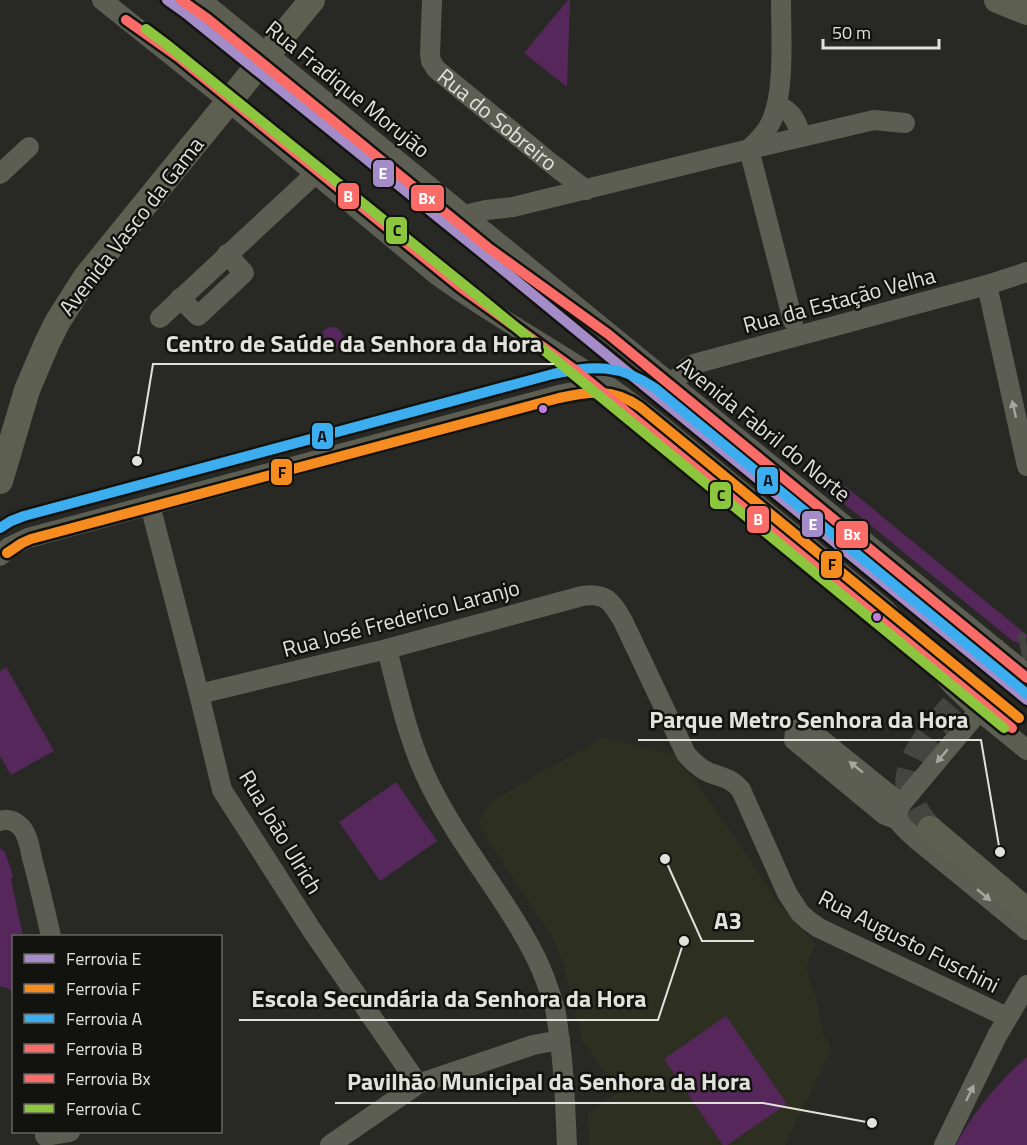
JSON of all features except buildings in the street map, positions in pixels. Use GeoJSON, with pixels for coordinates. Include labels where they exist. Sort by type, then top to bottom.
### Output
{"type":"FeatureCollection","features":[{"type":"Feature","properties":{"kind":"main road","name":"Avenida Vasco da Gama"},"geometry":{"type":"LineString","coordinates":[[0,481],[27,390],[58,321],[86,277],[312,0]]}},
{"type":"Feature","properties":{"kind":"main road"},"geometry":{"type":"LineString","coordinates":[[997,0],[1027,12]]}},
{"type":"Feature","properties":{"kind":"main road"},"geometry":{"type":"LineString","coordinates":[[930,830],[1027,911]]}},
{"type":"Feature","properties":{"kind":"street"},"geometry":{"type":"LineString","coordinates":[[102,0],[456,290],[630,401],[886,610],[952,685],[979,711],[1027,750]]}},
{"type":"Feature","properties":{"kind":"street","name":"Rua Fradique Morujão"},"geometry":{"type":"LineString","coordinates":[[201,0],[499,243]]}},
{"type":"Feature","properties":{"kind":"street","name":"Rua do Sobreiro"},"geometry":{"type":"LineString","coordinates":[[432,0],[430,54],[436,69],[586,190]]}},
{"type":"Feature","properties":{"kind":"street"},"geometry":{"type":"LineString","coordinates":[[748,149],[765,132],[777,105],[781,66],[781,0]]}},
{"type":"Feature","properties":{"kind":"street"},"geometry":{"type":"LineString","coordinates":[[777,105],[789,112],[795,119],[801,137]]}},
{"type":"Feature","properties":{"kind":"street"},"geometry":{"type":"LineString","coordinates":[[464,215],[513,207],[874,120],[905,123]]}},
{"type":"Feature","properties":{"kind":"street"},"geometry":{"type":"LineString","coordinates":[[0,174],[29,147]]}},
{"type":"Feature","properties":{"kind":"street"},"geometry":{"type":"LineString","coordinates":[[748,149],[793,321]]}},
{"type":"Feature","properties":{"kind":"street"},"geometry":{"type":"LineString","coordinates":[[160,318],[315,174]]}},
{"type":"Feature","properties":{"kind":"street"},"geometry":{"type":"LineString","coordinates":[[499,243],[502,223],[513,207]]}},
{"type":"Feature","properties":{"kind":"street","name":"Avenida Fabril do Norte"},"geometry":{"type":"LineString","coordinates":[[499,243],[671,385],[1024,666]]}},
{"type":"Feature","properties":{"kind":"street","name":"Rua da Estação Velha"},"geometry":{"type":"LineString","coordinates":[[671,385],[694,363],[987,285],[1027,272]]}},
{"type":"Feature","properties":{"kind":"street"},"geometry":{"type":"LineString","coordinates":[[987,285],[1027,466]]}},
{"type":"Feature","properties":{"kind":"street"},"geometry":{"type":"LineString","coordinates":[[0,556],[9,546],[28,538],[580,390],[599,389],[630,401]]}},
{"type":"Feature","properties":{"kind":"street","name":"Rua João Ulrich"},"geometry":{"type":"LineString","coordinates":[[150,505],[222,790],[313,932],[418,1084]]}},
{"type":"Feature","properties":{"kind":"street","name":"Rua José Frederico Laranjo"},"geometry":{"type":"LineString","coordinates":[[199,694],[387,649],[591,594],[605,597],[613,604]]}},
{"type":"Feature","properties":{"kind":"street","name":"Rua Augusto Fuschini"},"geometry":{"type":"LineString","coordinates":[[613,604],[686,754],[700,768],[728,778],[741,790],[787,893],[800,913],[819,928],[1007,1017]]}},
{"type":"Feature","properties":{"kind":"street"},"geometry":{"type":"LineString","coordinates":[[387,649],[415,752],[431,787],[456,833],[523,933],[537,959],[555,1011],[560,1040],[564,1066],[567,1145]]}},
{"type":"Feature","properties":{"kind":"street"},"geometry":{"type":"LineString","coordinates":[[979,711],[900,812],[885,814],[794,740],[795,732],[800,728],[807,728],[900,812],[902,826],[916,839],[1027,930]]}},
{"type":"Feature","properties":{"kind":"street"},"geometry":{"type":"LineString","coordinates":[[0,821],[6,819],[13,821],[22,828],[27,838],[51,935]]}},
{"type":"Feature","properties":{"kind":"street"},"geometry":{"type":"LineString","coordinates":[[944,1145],[1007,1017],[1027,985]]}},
{"type":"Feature","properties":{"kind":"street"},"geometry":{"type":"LineString","coordinates":[[330,1145],[418,1084],[533,1045],[560,1040]]}},
{"type":"Feature","properties":{"kind":"street"},"geometry":{"type":"LineString","coordinates":[[44,1138],[63,1133]]}},
{"type":"Feature","properties":{"kind":"shaded area"},"geometry":{"type":"Polygon","coordinates":[[[570,0],[567,87],[524,53],[570,0]]]}},
{"type":"Feature","properties":{"kind":"shaded area"},"geometry":{"type":"Polygon","coordinates":[[[328,327],[336,327],[343,334],[343,342],[336,349],[328,349],[321,342],[321,334],[328,327]]]}},
{"type":"Feature","properties":{"kind":"shaded area"},"geometry":{"type":"Polygon","coordinates":[[[821,485],[839,493],[845,486],[1027,637],[1021,643],[1014,642],[821,485]]]}},
{"type":"Feature","properties":{"kind":"shaded area"},"geometry":{"type":"Polygon","coordinates":[[[6,667],[54,751],[11,775],[0,756],[0,671],[6,667]]]}},
{"type":"Feature","properties":{"kind":"shaded area"},"geometry":{"type":"Polygon","coordinates":[[[604,737],[675,755],[681,766],[697,783],[781,906],[815,944],[806,968],[815,993],[823,1033],[832,1049],[785,1145],[589,1145],[588,1113],[618,1093],[581,1039],[563,962],[553,938],[479,823],[484,810],[495,799],[604,737]]]}},
{"type":"Feature","properties":{"kind":"shaded area"},"geometry":{"type":"Polygon","coordinates":[[[396,782],[437,841],[380,881],[339,822],[396,782]]]}},
{"type":"Feature","properties":{"kind":"shaded area"},"geometry":{"type":"Polygon","coordinates":[[[0,848],[5,852],[13,876],[11,880],[23,935],[12,935],[12,990],[0,986],[0,848]]]}},
{"type":"Feature","properties":{"kind":"shaded area"},"geometry":{"type":"Polygon","coordinates":[[[726,1016],[787,1104],[727,1145],[723,1145],[664,1059],[726,1016]]]}},
{"type":"Feature","properties":{"kind":"shaded area"},"geometry":{"type":"Polygon","coordinates":[[[1027,1057],[1027,1145],[956,1145],[987,1098],[1027,1057]]]}},
{"type":"Feature","properties":{"kind":"tunnel"},"geometry":{"type":"LineString","coordinates":[[930,829],[917,813],[910,797],[908,783],[910,769],[916,755],[935,727],[990,664],[1007,652],[1027,646]]}},
{"type":"Feature","properties":{"kind":"rail line","name":"E"},"geometry":{"type":"LineString","coordinates":[[167,0],[502,269],[1027,700]]}},
{"type":"Feature","properties":{"kind":"rail line","name":"Bx"},"geometry":{"type":"LineString","coordinates":[[181,0],[208,19],[490,249],[608,334],[1027,678]]}},
{"type":"Feature","properties":{"kind":"rail line","name":"B"},"geometry":{"type":"LineString","coordinates":[[126,20],[178,57],[460,287],[578,372],[1012,728]]}},
{"type":"Feature","properties":{"kind":"rail line","name":"C"},"geometry":{"type":"LineString","coordinates":[[146,29],[479,297],[1004,728]]}},
{"type":"Feature","properties":{"kind":"rail line","name":"A"},"geometry":{"type":"LineString","coordinates":[[0,528],[24,516],[553,374],[581,369],[606,369],[630,374],[655,388],[1027,694]]}},
{"type":"Feature","properties":{"kind":"rail line","name":"F"},"geometry":{"type":"LineString","coordinates":[[7,553],[31,539],[559,398],[591,393],[611,394],[640,407],[1019,718]]}},
{"type":"Feature","properties":{"kind":"place","name":"Centro de Saúde da Senhora da Hora"},"geometry":{"type":"Point","coordinates":[137,461]}},
{"type":"Feature","properties":{"kind":"place","name":"Parque Metro Senhora da Hora"},"geometry":{"type":"Point","coordinates":[1000,852]}},
{"type":"Feature","properties":{"kind":"place","name":"A3"},"geometry":{"type":"Point","coordinates":[665,859]}},
{"type":"Feature","properties":{"kind":"place","name":"Escola Secundária da Senhora da Hora"},"geometry":{"type":"Point","coordinates":[684,941]}},
{"type":"Feature","properties":{"kind":"place","name":"Pavilhão Municipal da Senhora da Hora"},"geometry":{"type":"Point","coordinates":[872,1123]}}]}
